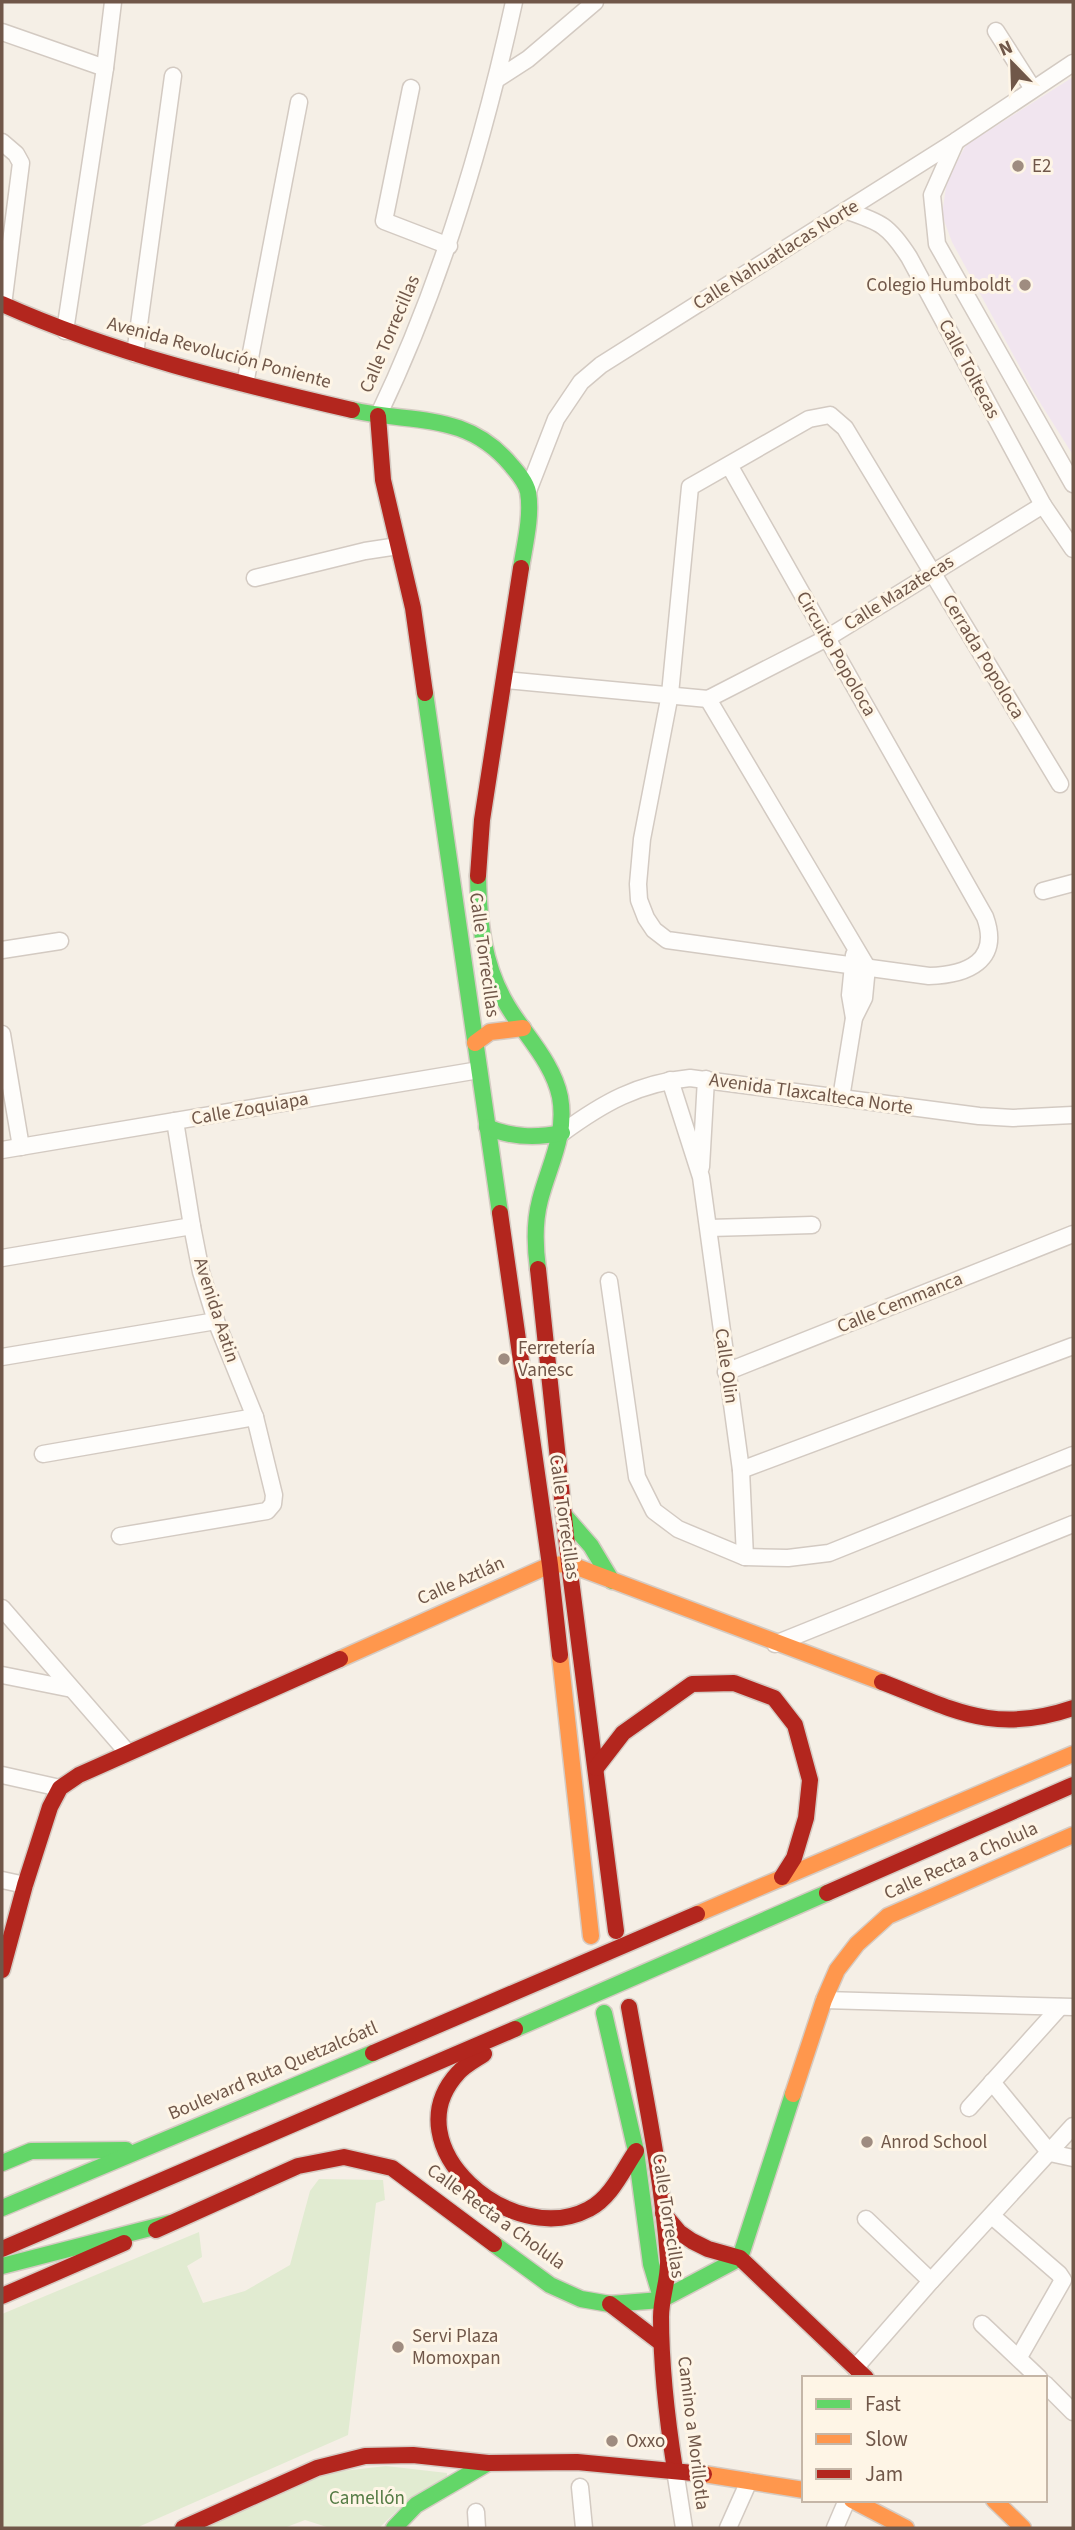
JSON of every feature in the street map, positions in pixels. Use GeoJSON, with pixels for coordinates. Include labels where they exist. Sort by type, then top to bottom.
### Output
{"type":"FeatureCollection","features":[{"type":"Feature","properties":{"kind":"main road","name":"Avenida Revolución Poniente"},"geometry":{"type":"LineString","coordinates":[[2,305],[65,331],[135,354],[245,384],[378,416],[441,422],[465,428],[484,438],[500,452],[528,491]]}},
{"type":"Feature","properties":{"kind":"main road","name":"Calle Torrecillas"},"geometry":{"type":"LineString","coordinates":[[378,416],[383,480],[413,608],[550,1564],[591,1936]]}},
{"type":"Feature","properties":{"kind":"main road","name":"Calle Torrecillas"},"geometry":{"type":"LineString","coordinates":[[528,491],[526,530],[506,680],[484,808],[478,894],[482,937],[492,976],[540,1051],[561,1096],[564,1117],[562,1133],[539,1204],[535,1245],[569,1564],[616,1931]]}},
{"type":"Feature","properties":{"kind":"main road"},"geometry":{"type":"LineString","coordinates":[[475,1043],[479,1037],[493,1031],[523,1028]]}},
{"type":"Feature","properties":{"kind":"main road"},"geometry":{"type":"LineString","coordinates":[[487,1127],[515,1136],[562,1133]]}},
{"type":"Feature","properties":{"kind":"main road"},"geometry":{"type":"LineString","coordinates":[[564,1515],[598,1555],[612,1581]]}},
{"type":"Feature","properties":{"kind":"main road","name":"Calle Aztlán"},"geometry":{"type":"LineString","coordinates":[[60,1788],[128,1753],[550,1564],[569,1564],[953,1712],[1003,1722],[1030,1720],[1073,1707]]}},
{"type":"Feature","properties":{"kind":"main road"},"geometry":{"type":"LineString","coordinates":[[596,1768],[623,1733],[692,1684],[734,1683],[774,1698],[794,1725],[810,1780],[806,1818],[794,1858],[782,1877]]}},
{"type":"Feature","properties":{"kind":"main road"},"geometry":{"type":"LineString","coordinates":[[782,1877],[1073,1754]]}},
{"type":"Feature","properties":{"kind":"main road","name":"Calle Recta a Cholula"},"geometry":{"type":"LineString","coordinates":[[2,2249],[532,2022],[1073,1785]]}},
{"type":"Feature","properties":{"kind":"main road"},"geometry":{"type":"LineString","coordinates":[[2,1970],[25,1885],[50,1807],[60,1788]]}},
{"type":"Feature","properties":{"kind":"main road","name":"Calle Recta a Cholula"},"geometry":{"type":"LineString","coordinates":[[2,2296],[298,2166],[344,2157],[392,2168],[550,2285],[581,2299],[610,2304],[662,2300],[740,2258],[824,2000],[837,1970],[858,1944],[888,1916],[1073,1835]]}},
{"type":"Feature","properties":{"kind":"main road","name":"Boulevard Ruta Quetzalcóatl"},"geometry":{"type":"LineString","coordinates":[[2,2208],[562,1973],[782,1877]]}},
{"type":"Feature","properties":{"kind":"main road","name":"Calle Torrecillas"},"geometry":{"type":"LineString","coordinates":[[628,2007],[663,2213],[668,2266],[662,2300]]}},
{"type":"Feature","properties":{"kind":"main road","name":"Calle Torrecillas"},"geometry":{"type":"LineString","coordinates":[[604,2013],[636,2151],[651,2264],[662,2300]]}},
{"type":"Feature","properties":{"kind":"main road"},"geometry":{"type":"LineString","coordinates":[[532,2022],[458,2073],[442,2098],[439,2116],[442,2137],[452,2162],[464,2180],[497,2204],[526,2215],[573,2215],[588,2210],[600,2201],[636,2151]]}},
{"type":"Feature","properties":{"kind":"main road"},"geometry":{"type":"LineString","coordinates":[[2,2163],[31,2151],[138,2150]]}},
{"type":"Feature","properties":{"kind":"main road"},"geometry":{"type":"LineString","coordinates":[[663,2213],[679,2232],[692,2241],[708,2249],[740,2258],[860,2373]]}},
{"type":"Feature","properties":{"kind":"main road"},"geometry":{"type":"LineString","coordinates":[[2,2266],[170,2223]]}},
{"type":"Feature","properties":{"kind":"main road","name":"Camino a Morillotla"},"geometry":{"type":"LineString","coordinates":[[662,2300],[661,2343],[666,2412],[675,2469]]}},
{"type":"Feature","properties":{"kind":"main road"},"geometry":{"type":"LineString","coordinates":[[610,2304],[661,2343]]}},
{"type":"Feature","properties":{"kind":"main road"},"geometry":{"type":"LineString","coordinates":[[183,2528],[317,2468],[365,2456],[413,2455],[488,2463],[577,2462],[675,2469],[802,2490]]}},
{"type":"Feature","properties":{"kind":"main road"},"geometry":{"type":"LineString","coordinates":[[394,2528],[416,2505],[488,2463]]}},
{"type":"Feature","properties":{"kind":"main road"},"geometry":{"type":"LineString","coordinates":[[856,2502],[906,2528]]}},
{"type":"Feature","properties":{"kind":"main road"},"geometry":{"type":"LineString","coordinates":[[996,2502],[1023,2528]]}},
{"type":"Feature","properties":{"kind":"street"},"geometry":{"type":"LineString","coordinates":[[65,331],[113,2]]}},
{"type":"Feature","properties":{"kind":"street","name":"Calle Torrecillas"},"geometry":{"type":"LineString","coordinates":[[378,416],[449,246],[497,79],[514,2]]}},
{"type":"Feature","properties":{"kind":"street"},"geometry":{"type":"LineString","coordinates":[[497,79],[528,59],[595,2]]}},
{"type":"Feature","properties":{"kind":"street"},"geometry":{"type":"LineString","coordinates":[[996,31],[1033,89]]}},
{"type":"Feature","properties":{"kind":"street"},"geometry":{"type":"LineString","coordinates":[[2,32],[105,68]]}},
{"type":"Feature","properties":{"kind":"street","name":"Calle Nahuatlacas Norte"},"geometry":{"type":"LineString","coordinates":[[528,491],[556,419],[581,382],[601,365],[956,141],[1073,63]]}},
{"type":"Feature","properties":{"kind":"street"},"geometry":{"type":"LineString","coordinates":[[135,354],[173,76]]}},
{"type":"Feature","properties":{"kind":"street"},"geometry":{"type":"LineString","coordinates":[[411,88],[384,221],[449,246]]}},
{"type":"Feature","properties":{"kind":"street"},"geometry":{"type":"LineString","coordinates":[[245,384],[299,102]]}},
{"type":"Feature","properties":{"kind":"street","name":"Calle Toltecas"},"geometry":{"type":"LineString","coordinates":[[956,141],[932,195],[937,244],[1073,484]]}},
{"type":"Feature","properties":{"kind":"street"},"geometry":{"type":"LineString","coordinates":[[2,142],[16,154],[21,163],[2,305]]}},
{"type":"Feature","properties":{"kind":"street","name":"Calle Toltecas"},"geometry":{"type":"LineString","coordinates":[[846,211],[877,220],[895,235],[1043,505],[1073,548]]}},
{"type":"Feature","properties":{"kind":"street"},"geometry":{"type":"LineString","coordinates":[[909,257],[937,244]]}},
{"type":"Feature","properties":{"kind":"street","name":"Cerrada Popoloca"},"geometry":{"type":"LineString","coordinates":[[729,465],[809,419],[830,415],[845,428],[1060,784]]}},
{"type":"Feature","properties":{"kind":"street","name":"Circuito Popoloca"},"geometry":{"type":"LineString","coordinates":[[729,465],[988,926],[987,948],[983,956],[964,972],[929,976],[667,940],[646,918],[639,900],[638,884],[642,839],[670,694],[690,487],[729,465]]}},
{"type":"Feature","properties":{"kind":"street","name":"Calle Mazatecas"},"geometry":{"type":"LineString","coordinates":[[708,699],[827,638],[1043,505]]}},
{"type":"Feature","properties":{"kind":"street"},"geometry":{"type":"LineString","coordinates":[[255,578],[365,551],[398,546]]}},
{"type":"Feature","properties":{"kind":"street"},"geometry":{"type":"LineString","coordinates":[[506,680],[708,699],[855,944],[864,998],[854,1018],[841,1098]]}},
{"type":"Feature","properties":{"kind":"street"},"geometry":{"type":"LineString","coordinates":[[1042,891],[1073,883]]}},
{"type":"Feature","properties":{"kind":"street"},"geometry":{"type":"LineString","coordinates":[[2,950],[61,941]]}},
{"type":"Feature","properties":{"kind":"street"},"geometry":{"type":"LineString","coordinates":[[3,1044],[21,1147]]}},
{"type":"Feature","properties":{"kind":"street","name":"Calle Zoquiapa"},"geometry":{"type":"LineString","coordinates":[[2,1150],[479,1070]]}},
{"type":"Feature","properties":{"kind":"street","name":"Avenida Tlaxcalteca Norte"},"geometry":{"type":"LineString","coordinates":[[562,1133],[616,1097],[647,1085],[670,1080],[706,1079],[979,1116],[1013,1118],[1073,1115]]}},
{"type":"Feature","properties":{"kind":"street","name":"Calle Olin"},"geometry":{"type":"LineString","coordinates":[[701,1177],[706,1079]]}},
{"type":"Feature","properties":{"kind":"street","name":"Calle Olin"},"geometry":{"type":"LineString","coordinates":[[670,1080],[701,1177],[741,1470],[745,1557]]}},
{"type":"Feature","properties":{"kind":"street","name":"Avenida Aatin"},"geometry":{"type":"LineString","coordinates":[[120,1536],[267,1511],[273,1504],[274,1495],[255,1417],[216,1321],[201,1272],[175,1121]]}},
{"type":"Feature","properties":{"kind":"street"},"geometry":{"type":"LineString","coordinates":[[709,1228],[812,1225]]}},
{"type":"Feature","properties":{"kind":"street"},"geometry":{"type":"LineString","coordinates":[[2,1258],[192,1226]]}},
{"type":"Feature","properties":{"kind":"street","name":"Calle Cemmanca"},"geometry":{"type":"LineString","coordinates":[[726,1372],[1073,1234]]}},
{"type":"Feature","properties":{"kind":"street"},"geometry":{"type":"LineString","coordinates":[[610,1281],[638,1477],[653,1511],[678,1529],[745,1557],[788,1558],[829,1553],[1073,1455]]}},
{"type":"Feature","properties":{"kind":"street"},"geometry":{"type":"LineString","coordinates":[[2,1357],[216,1321]]}},
{"type":"Feature","properties":{"kind":"street"},"geometry":{"type":"LineString","coordinates":[[741,1470],[1073,1346]]}},
{"type":"Feature","properties":{"kind":"street"},"geometry":{"type":"LineString","coordinates":[[43,1454],[255,1417]]}},
{"type":"Feature","properties":{"kind":"street"},"geometry":{"type":"LineString","coordinates":[[775,1644],[1073,1524]]}},
{"type":"Feature","properties":{"kind":"street"},"geometry":{"type":"LineString","coordinates":[[2,1608],[128,1753]]}},
{"type":"Feature","properties":{"kind":"street"},"geometry":{"type":"LineString","coordinates":[[2,1675],[72,1689]]}},
{"type":"Feature","properties":{"kind":"street"},"geometry":{"type":"LineString","coordinates":[[2,1775],[60,1788]]}},
{"type":"Feature","properties":{"kind":"street"},"geometry":{"type":"LineString","coordinates":[[2,1880],[25,1885]]}},
{"type":"Feature","properties":{"kind":"street"},"geometry":{"type":"LineString","coordinates":[[824,2000],[1066,2007]]}},
{"type":"Feature","properties":{"kind":"street"},"geometry":{"type":"LineString","coordinates":[[969,2108],[1066,2007]]}},
{"type":"Feature","properties":{"kind":"street"},"geometry":{"type":"LineString","coordinates":[[992,2082],[1049,2153],[1073,2158]]}},
{"type":"Feature","properties":{"kind":"street"},"geometry":{"type":"LineString","coordinates":[[860,2373],[931,2281],[1073,2126]]}},
{"type":"Feature","properties":{"kind":"street"},"geometry":{"type":"LineString","coordinates":[[992,2216],[1063,2280],[1019,2357]]}},
{"type":"Feature","properties":{"kind":"street"},"geometry":{"type":"LineString","coordinates":[[866,2219],[931,2281]]}},
{"type":"Feature","properties":{"kind":"street"},"geometry":{"type":"LineString","coordinates":[[982,2324],[1038,2376]]}},
{"type":"Feature","properties":{"kind":"street"},"geometry":{"type":"LineString","coordinates":[[1047,2386],[1073,2412]]}},
{"type":"Feature","properties":{"kind":"street","name":"Camino a Morillotla"},"geometry":{"type":"LineString","coordinates":[[675,2469],[684,2528]]}},
{"type":"Feature","properties":{"kind":"street","name":"Camino a Morillotla"},"geometry":{"type":"LineString","coordinates":[[728,2528],[749,2480]]}},
{"type":"Feature","properties":{"kind":"street"},"geometry":{"type":"LineString","coordinates":[[580,2487],[584,2528]]}},
{"type":"Feature","properties":{"kind":"street"},"geometry":{"type":"LineString","coordinates":[[835,2528],[846,2502]]}},
{"type":"Feature","properties":{"kind":"shaded area","name":"Colegio Humboldt"},"geometry":{"type":"Polygon","coordinates":[[[1073,77],[1073,455],[1034,393],[952,242],[942,215],[947,180],[966,145],[1073,77]]]}},
{"type":"Feature","properties":{"kind":"green space"},"geometry":{"type":"Polygon","coordinates":[[[319,2179],[383,2180],[385,2200],[376,2203],[348,2435],[136,2528],[2,2528],[2,2314],[199,2232],[202,2257],[187,2266],[203,2303],[245,2291],[290,2265],[310,2191],[319,2179]]]}},
{"type":"Feature","properties":{"kind":"green space","name":"Camellón"},"geometry":{"type":"Polygon","coordinates":[[[386,2466],[447,2473],[447,2478],[410,2498],[379,2528],[330,2528],[305,2520],[284,2528],[199,2528],[317,2474],[386,2466]]]}},
{"type":"Feature","properties":{"kind":"traffic: fast"},"geometry":{"type":"LineString","coordinates":[[352,410],[438,422],[476,436],[494,448],[518,474],[528,492],[529,520],[521,568]]}},
{"type":"Feature","properties":{"kind":"traffic: fast"},"geometry":{"type":"LineString","coordinates":[[425,693],[500,1213]]}},
{"type":"Feature","properties":{"kind":"traffic: fast"},"geometry":{"type":"LineString","coordinates":[[478,876],[481,926],[492,974],[507,1005],[551,1072],[560,1097],[562,1111],[559,1137],[537,1217],[538,1269]]}},
{"type":"Feature","properties":{"kind":"traffic: fast"},"geometry":{"type":"LineString","coordinates":[[487,1127],[524,1136],[562,1133]]}},
{"type":"Feature","properties":{"kind":"traffic: fast"},"geometry":{"type":"LineString","coordinates":[[564,1515],[591,1546],[612,1581]]}},
{"type":"Feature","properties":{"kind":"traffic: fast"},"geometry":{"type":"LineString","coordinates":[[515,2029],[827,1893]]}},
{"type":"Feature","properties":{"kind":"traffic: fast"},"geometry":{"type":"LineString","coordinates":[[604,2013],[636,2151],[651,2264],[660,2294]]}},
{"type":"Feature","properties":{"kind":"traffic: fast"},"geometry":{"type":"LineString","coordinates":[[2,2208],[373,2053]]}},
{"type":"Feature","properties":{"kind":"traffic: fast"},"geometry":{"type":"LineString","coordinates":[[494,2244],[550,2285],[581,2299],[610,2304],[661,2300],[740,2258],[793,2094]]}},
{"type":"Feature","properties":{"kind":"traffic: fast"},"geometry":{"type":"LineString","coordinates":[[2,2163],[31,2151],[126,2150]]}},
{"type":"Feature","properties":{"kind":"traffic: fast"},"geometry":{"type":"LineString","coordinates":[[2,2266],[170,2223]]}},
{"type":"Feature","properties":{"kind":"traffic: fast"},"geometry":{"type":"LineString","coordinates":[[394,2528],[416,2505],[488,2463]]}},
{"type":"Feature","properties":{"kind":"traffic: slow"},"geometry":{"type":"LineString","coordinates":[[475,1043],[490,1032],[523,1028]]}},
{"type":"Feature","properties":{"kind":"traffic: slow"},"geometry":{"type":"LineString","coordinates":[[340,1659],[550,1565],[569,1564],[882,1682]]}},
{"type":"Feature","properties":{"kind":"traffic: slow"},"geometry":{"type":"LineString","coordinates":[[560,1655],[591,1936]]}},
{"type":"Feature","properties":{"kind":"traffic: slow"},"geometry":{"type":"LineString","coordinates":[[697,1914],[1073,1754]]}},
{"type":"Feature","properties":{"kind":"traffic: slow"},"geometry":{"type":"LineString","coordinates":[[793,2094],[824,2000],[837,1970],[857,1944],[888,1916],[1073,1835]]}},
{"type":"Feature","properties":{"kind":"traffic: slow"},"geometry":{"type":"LineString","coordinates":[[704,2474],[802,2490]]}},
{"type":"Feature","properties":{"kind":"traffic: slow"},"geometry":{"type":"LineString","coordinates":[[856,2502],[906,2528]]}},
{"type":"Feature","properties":{"kind":"traffic: slow"},"geometry":{"type":"LineString","coordinates":[[996,2502],[1023,2528]]}},
{"type":"Feature","properties":{"kind":"traffic: jam"},"geometry":{"type":"LineString","coordinates":[[2,304],[44,322],[130,352],[352,410]]}},
{"type":"Feature","properties":{"kind":"traffic: jam"},"geometry":{"type":"LineString","coordinates":[[378,416],[383,480],[413,608],[425,693]]}},
{"type":"Feature","properties":{"kind":"traffic: jam"},"geometry":{"type":"LineString","coordinates":[[478,876],[482,820],[521,568]]}},
{"type":"Feature","properties":{"kind":"traffic: jam"},"geometry":{"type":"LineString","coordinates":[[500,1213],[550,1565],[560,1655]]}},
{"type":"Feature","properties":{"kind":"traffic: jam"},"geometry":{"type":"LineString","coordinates":[[538,1269],[569,1564],[616,1931]]}},
{"type":"Feature","properties":{"kind":"traffic: jam"},"geometry":{"type":"LineString","coordinates":[[2,1970],[25,1885],[50,1807],[60,1788],[79,1775],[340,1659]]}},
{"type":"Feature","properties":{"kind":"traffic: jam"},"geometry":{"type":"LineString","coordinates":[[882,1682],[954,1710],[997,1719],[1045,1716],[1073,1708]]}},
{"type":"Feature","properties":{"kind":"traffic: jam"},"geometry":{"type":"LineString","coordinates":[[596,1768],[623,1733],[692,1684],[734,1683],[774,1698],[795,1725],[810,1780],[806,1818],[794,1858],[782,1877]]}},
{"type":"Feature","properties":{"kind":"traffic: jam"},"geometry":{"type":"LineString","coordinates":[[827,1893],[1073,1785]]}},
{"type":"Feature","properties":{"kind":"traffic: jam"},"geometry":{"type":"LineString","coordinates":[[373,2053],[697,1914]]}},
{"type":"Feature","properties":{"kind":"traffic: jam"},"geometry":{"type":"LineString","coordinates":[[629,2007],[652,2133],[665,2227],[668,2266],[661,2310],[661,2336],[675,2470]]}},
{"type":"Feature","properties":{"kind":"traffic: jam"},"geometry":{"type":"LineString","coordinates":[[2,2249],[515,2029]]}},
{"type":"Feature","properties":{"kind":"traffic: jam"},"geometry":{"type":"LineString","coordinates":[[484,2054],[458,2073],[441,2101],[439,2131],[450,2159],[470,2184],[496,2203],[527,2215],[559,2218],[589,2209],[610,2191],[636,2151]]}},
{"type":"Feature","properties":{"kind":"traffic: jam"},"geometry":{"type":"LineString","coordinates":[[156,2230],[298,2166],[344,2157],[392,2168],[494,2244]]}},
{"type":"Feature","properties":{"kind":"traffic: jam"},"geometry":{"type":"LineString","coordinates":[[663,2213],[679,2232],[692,2241],[708,2249],[740,2258],[864,2376]]}},
{"type":"Feature","properties":{"kind":"traffic: jam"},"geometry":{"type":"LineString","coordinates":[[2,2296],[124,2243]]}},
{"type":"Feature","properties":{"kind":"traffic: jam"},"geometry":{"type":"LineString","coordinates":[[610,2304],[661,2343]]}},
{"type":"Feature","properties":{"kind":"traffic: jam"},"geometry":{"type":"LineString","coordinates":[[183,2528],[317,2468],[365,2456],[413,2455],[488,2463],[577,2462],[704,2474]]}},
{"type":"Feature","properties":{"kind":"place","name":"E2"},"geometry":{"type":"Point","coordinates":[1018,166]}},
{"type":"Feature","properties":{"kind":"place","name":"Colegio Humboldt"},"geometry":{"type":"Point","coordinates":[1025,285]}},
{"type":"Feature","properties":{"kind":"place","name":"Ferretería Vanesc"},"geometry":{"type":"Point","coordinates":[504,1359]}},
{"type":"Feature","properties":{"kind":"place","name":"Anrod School"},"geometry":{"type":"Point","coordinates":[867,2142]}},
{"type":"Feature","properties":{"kind":"place","name":"Servi Plaza Momoxpan"},"geometry":{"type":"Point","coordinates":[398,2347]}},
{"type":"Feature","properties":{"kind":"place","name":"Oxxo"},"geometry":{"type":"Point","coordinates":[612,2441]}}]}
